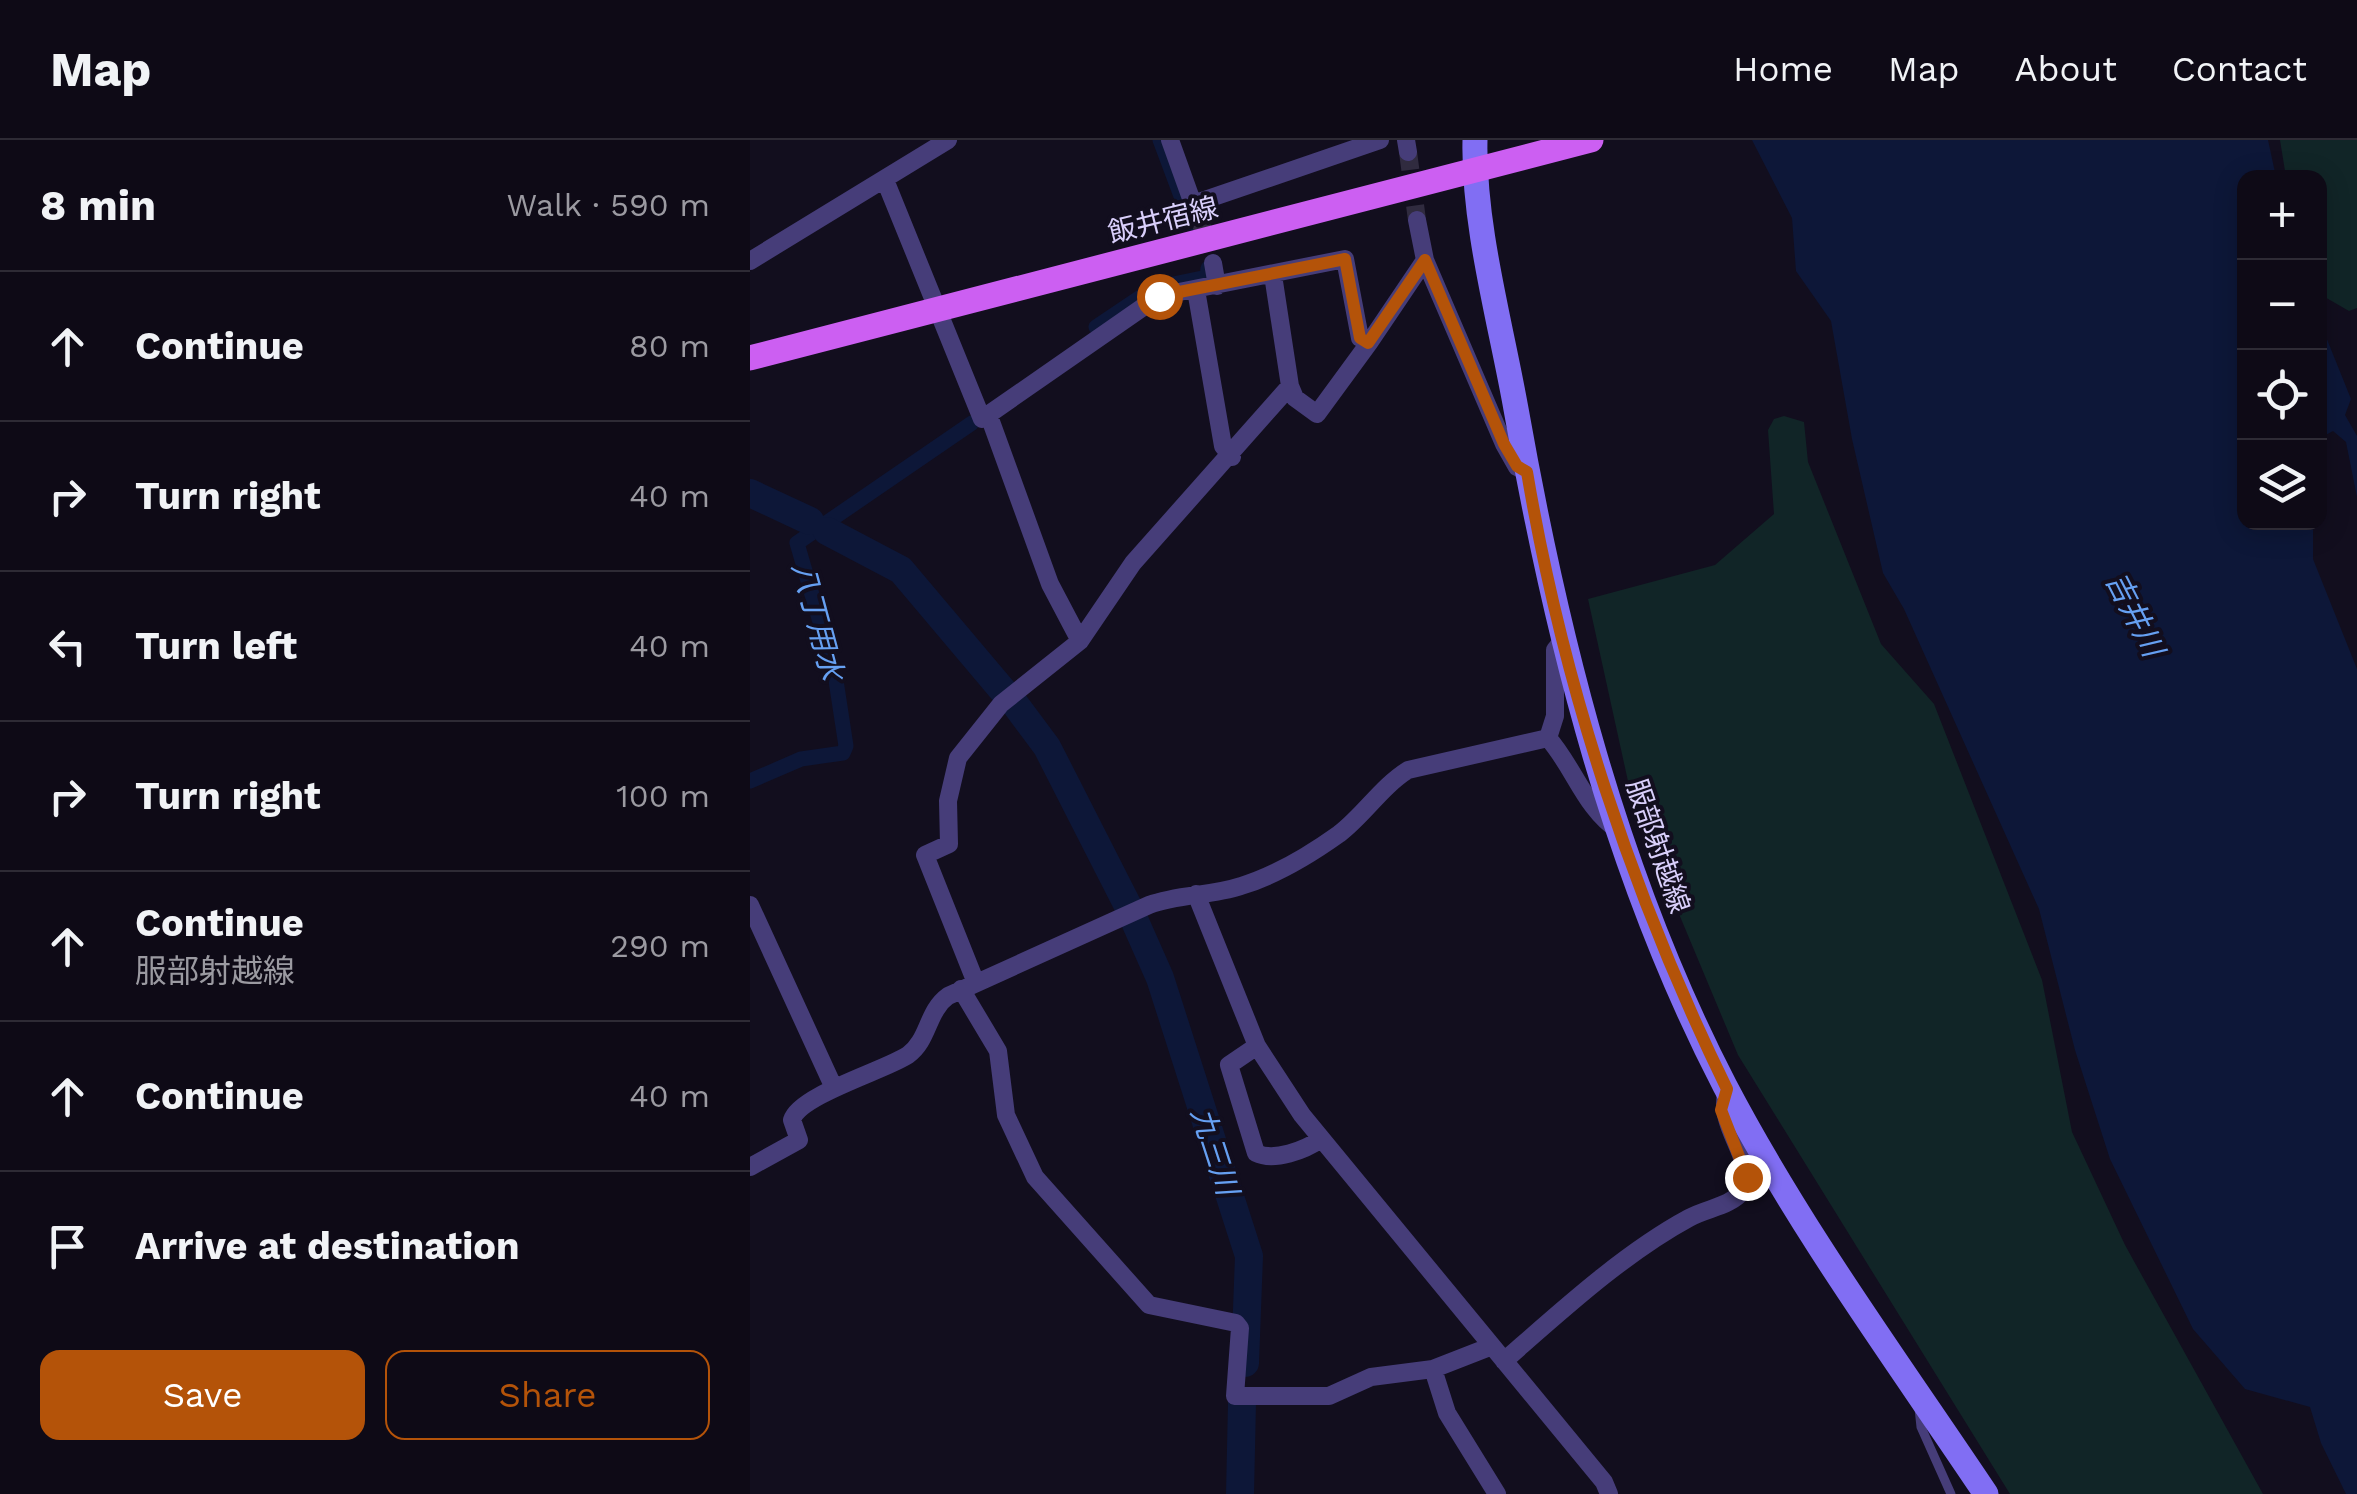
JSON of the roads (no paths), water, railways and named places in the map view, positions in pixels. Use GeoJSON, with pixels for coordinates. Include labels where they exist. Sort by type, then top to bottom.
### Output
{"type":"FeatureCollection","features":[{"type":"Feature","properties":{"kind":"main road","name":"服部射越線"},"geometry":{"type":"LineString","coordinates":[[1475,140],[1476,172],[1527,472],[1564,639],[1618,830],[1664,949],[1727,1089],[1836,1269],[1986,1494]]}},
{"type":"Feature","properties":{"kind":"main road","name":"飯井宿線"},"geometry":{"type":"LineString","coordinates":[[750,358],[1591,140]]}},
{"type":"Feature","properties":{"kind":"street"},"geometry":{"type":"LineString","coordinates":[[750,261],[948,140]]}},
{"type":"Feature","properties":{"kind":"street"},"geometry":{"type":"LineString","coordinates":[[1170,140],[1196,211],[1380,140]]}},
{"type":"Feature","properties":{"kind":"street"},"geometry":{"type":"LineString","coordinates":[[885,180],[982,419],[1150,300],[1345,259],[1360,338],[1368,343]]}},
{"type":"Feature","properties":{"kind":"street"},"geometry":{"type":"LineString","coordinates":[[1417,220],[1425,260],[1504,444],[1517,466],[1527,472]]}},
{"type":"Feature","properties":{"kind":"street"},"geometry":{"type":"LineString","coordinates":[[1273,275],[1290,386],[1295,398],[1317,414],[1425,260]]}},
{"type":"Feature","properties":{"kind":"street"},"geometry":{"type":"LineString","coordinates":[[1214,263],[1218,286]]}},
{"type":"Feature","properties":{"kind":"street"},"geometry":{"type":"LineString","coordinates":[[1196,290],[1224,446],[1232,456]]}},
{"type":"Feature","properties":{"kind":"street"},"geometry":{"type":"LineString","coordinates":[[1290,386],[1133,564],[1080,641],[1001,704],[958,758],[948,801],[949,844],[925,855],[969,986],[998,1051],[1006,1115],[1028,1168],[1149,1305],[1236,1322],[1240,1328],[1235,1396],[1329,1396],[1370,1377],[1433,1370],[1482,1354],[1498,1354],[1691,1216],[1734,1200],[1744,1190],[1745,1166],[1721,1110],[1727,1089]]}},
{"type":"Feature","properties":{"kind":"street"},"geometry":{"type":"LineString","coordinates":[[989,416],[1050,584],[1080,641]]}},
{"type":"Feature","properties":{"kind":"street"},"geometry":{"type":"LineString","coordinates":[[1548,738],[1555,716],[1555,650],[1564,639]]}},
{"type":"Feature","properties":{"kind":"street"},"geometry":{"type":"LineString","coordinates":[[1548,738],[1566,758],[1599,818],[1618,830]]}},
{"type":"Feature","properties":{"kind":"street"},"geometry":{"type":"LineString","coordinates":[[750,1167],[799,1140],[792,1114],[834,1088],[906,1056],[923,1038],[940,1002],[969,986],[1149,905],[1240,887],[1340,833],[1390,781],[1408,770],[1548,738]]}},
{"type":"Feature","properties":{"kind":"street"},"geometry":{"type":"LineString","coordinates":[[1196,894],[1257,1046],[1321,1139],[1609,1494]]}},
{"type":"Feature","properties":{"kind":"street"},"geometry":{"type":"LineString","coordinates":[[750,905],[834,1088]]}},
{"type":"Feature","properties":{"kind":"street"},"geometry":{"type":"LineString","coordinates":[[1257,1046],[1229,1065],[1256,1153],[1265,1158],[1309,1147],[1321,1139]]}},
{"type":"Feature","properties":{"kind":"street"},"geometry":{"type":"LineString","coordinates":[[1433,1370],[1447,1413],[1497,1494]]}},
{"type":"Feature","properties":{"kind":"lane"},"geometry":{"type":"LineString","coordinates":[[1917,1390],[1921,1427],[1950,1494]]}},
{"type":"Feature","properties":{"kind":"water","name":"吉井川"},"geometry":{"type":"Polygon","coordinates":[[[1752,140],[2268,140],[2274,170],[2237,170],[2237,530],[2313,530],[2313,559],[2357,669],[2357,1494],[2346,1494],[2321,1443],[2310,1407],[2245,1389],[2193,1329],[2110,1159],[2075,1050],[2039,909],[1904,609],[1883,573],[1852,439],[1831,321],[1796,271],[1792,218],[1752,140]]]}},
{"type":"Feature","properties":{"kind":"water"},"geometry":{"type":"Polygon","coordinates":[[[2327,339],[2351,399],[2345,415],[2357,436],[2357,497],[2346,442],[2333,431],[2327,434],[2327,339]]]}},
{"type":"Feature","properties":{"kind":"waterway","name":"八丁用水"},"geometry":{"type":"LineString","coordinates":[[1160,140],[1191,223]]}},
{"type":"Feature","properties":{"kind":"waterway","name":"八丁用水"},"geometry":{"type":"LineString","coordinates":[[1096,327],[1154,288],[1207,277],[1208,268]]}},
{"type":"Feature","properties":{"kind":"waterway","name":"八丁用水"},"geometry":{"type":"LineString","coordinates":[[750,781],[801,759],[843,753],[846,746],[835,674],[797,543],[972,423]]}},
{"type":"Feature","properties":{"kind":"waterway","name":"九三川"},"geometry":{"type":"LineString","coordinates":[[750,493],[810,521]]}},
{"type":"Feature","properties":{"kind":"waterway","name":"九三川"},"geometry":{"type":"LineString","coordinates":[[827,531],[901,570],[1004,692]]}},
{"type":"Feature","properties":{"kind":"waterway","name":"九三川"},"geometry":{"type":"LineString","coordinates":[[1012,700],[1047,747],[1129,908]]}},
{"type":"Feature","properties":{"kind":"waterway","name":"九三川"},"geometry":{"type":"LineString","coordinates":[[1133,917],[1160,978],[1249,1256],[1245,1363]]}},
{"type":"Feature","properties":{"kind":"waterway","name":"九三川"},"geometry":{"type":"LineString","coordinates":[[1240,1494],[1242,1403]]}},
{"type":"Feature","properties":{"kind":"tunnel"},"geometry":{"type":"LineString","coordinates":[[1408,152],[1417,220]]}},
{"type":"Feature","properties":{"kind":"tunnel"},"geometry":{"type":"LineString","coordinates":[[1199,218],[1210,251]]}}]}
